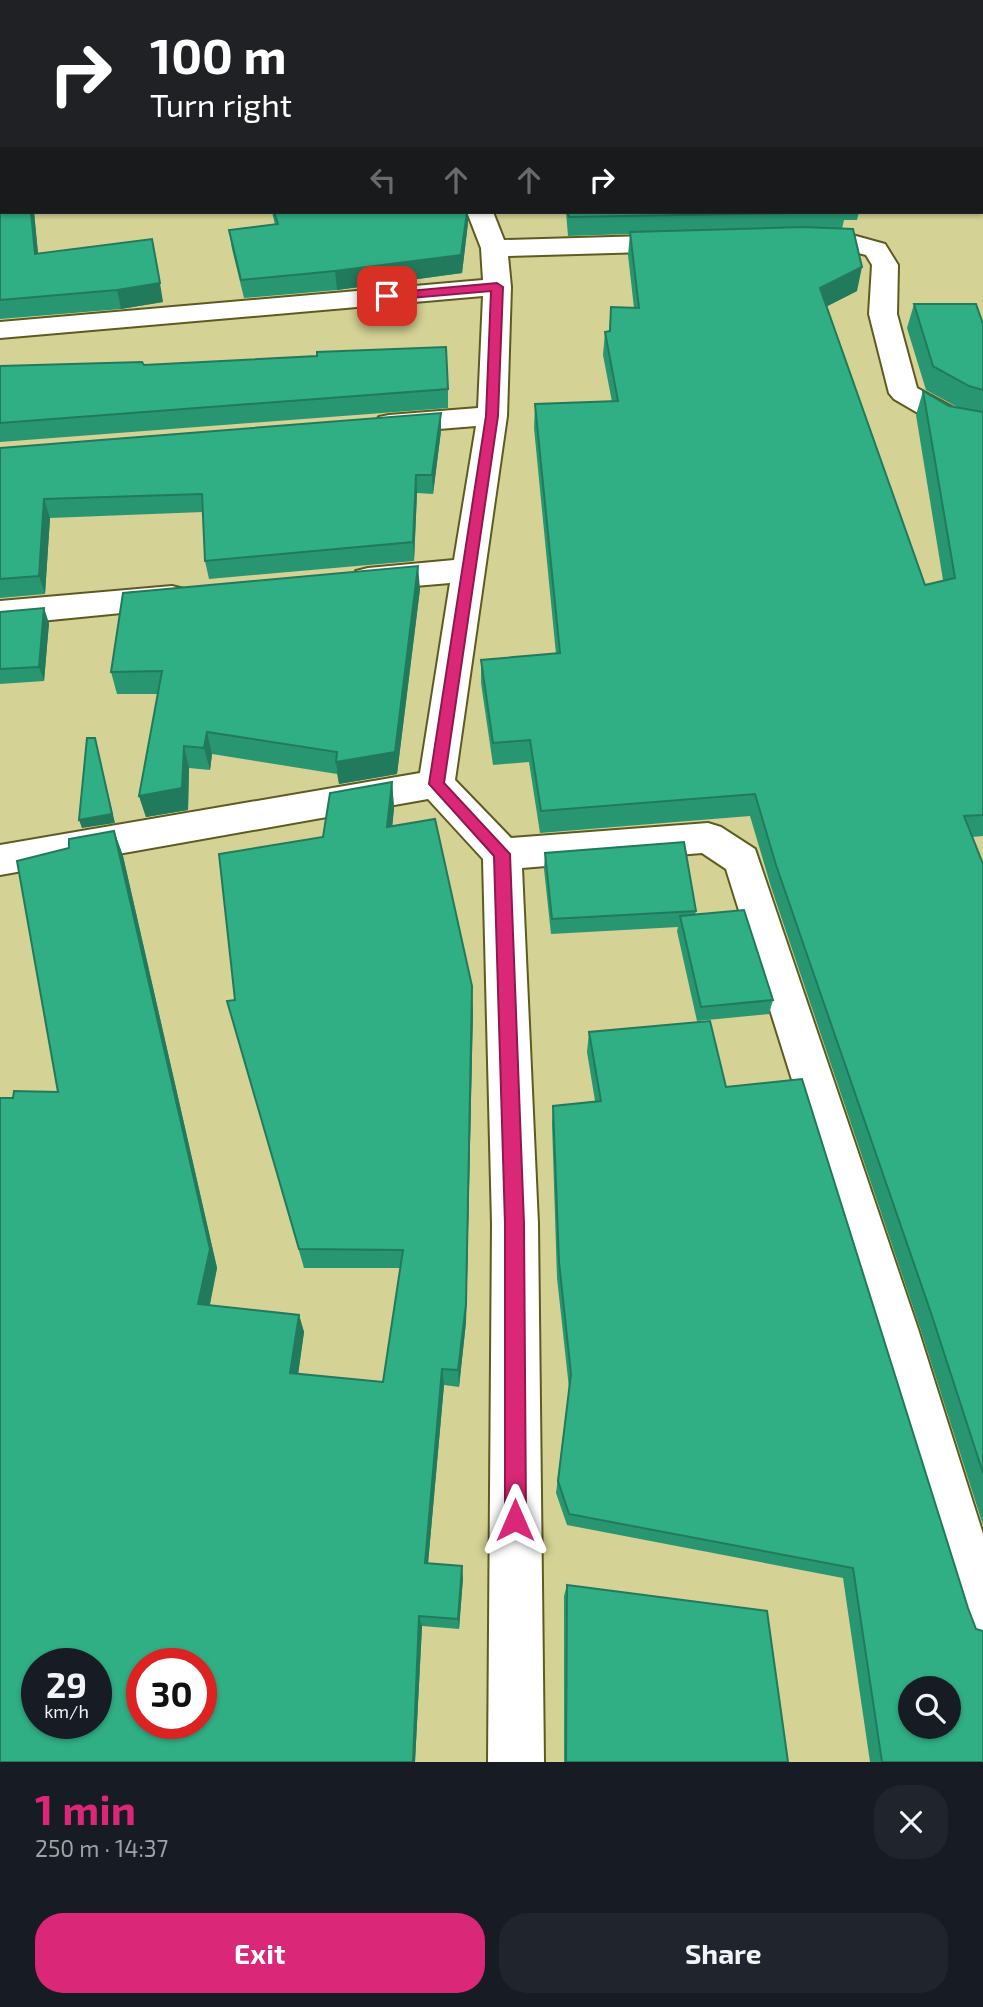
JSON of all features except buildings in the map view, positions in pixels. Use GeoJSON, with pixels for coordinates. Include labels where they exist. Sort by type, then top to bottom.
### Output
{"type":"FeatureCollection","features":[{"type":"Feature","properties":{"kind":"street"},"geometry":{"type":"LineString","coordinates":[[436,784],[492,416],[497,287],[494,248],[481,214]]}},
{"type":"Feature","properties":{"kind":"street"},"geometry":{"type":"LineString","coordinates":[[785,241],[845,242],[876,250],[885,265],[883,314],[904,393],[951,420],[983,426]]}},
{"type":"Feature","properties":{"kind":"street"},"geometry":{"type":"LineString","coordinates":[[494,248],[701,243]]}},
{"type":"Feature","properties":{"kind":"street"},"geometry":{"type":"LineString","coordinates":[[0,330],[497,287]]}},
{"type":"Feature","properties":{"kind":"street"},"geometry":{"type":"LineString","coordinates":[[355,427],[492,416]]}},
{"type":"Feature","properties":{"kind":"street"},"geometry":{"type":"LineString","coordinates":[[332,582],[470,570]]}},
{"type":"Feature","properties":{"kind":"street"},"geometry":{"type":"LineString","coordinates":[[0,613],[207,594]]}},
{"type":"Feature","properties":{"kind":"street"},"geometry":{"type":"LineString","coordinates":[[436,784],[502,854],[515,1224],[516,1762]]}},
{"type":"Feature","properties":{"kind":"street"},"geometry":{"type":"LineString","coordinates":[[0,860],[436,784]]}},
{"type":"Feature","properties":{"kind":"street"},"geometry":{"type":"LineString","coordinates":[[502,854],[708,838],[742,860],[983,1616]]}},
{"type":"Feature","properties":{"kind":"route"},"geometry":{"type":"LineString","coordinates":[[387,296],[497,287],[492,416],[436,784],[502,854],[515,1224],[515,1520]]}}]}
